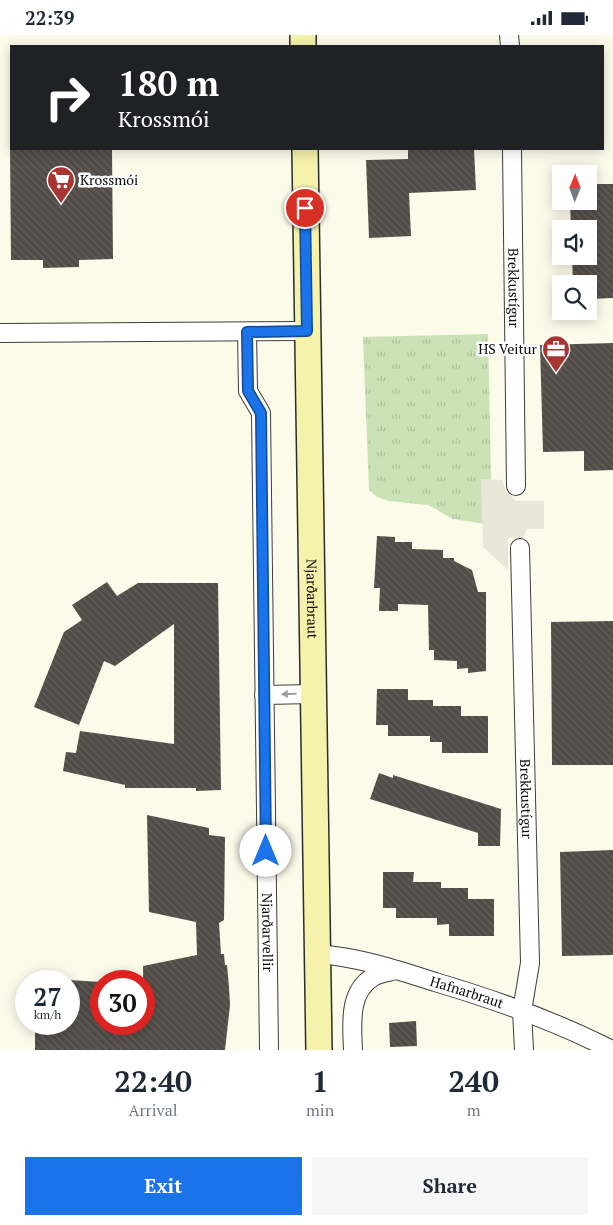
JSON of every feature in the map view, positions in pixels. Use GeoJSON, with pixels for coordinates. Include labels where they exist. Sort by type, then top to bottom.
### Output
{"type":"FeatureCollection","features":[{"type":"Feature","properties":{"kind":"main road","name":"Njarðarbraut"},"geometry":{"type":"LineString","coordinates":[[304,150],[319,1050]]}},
{"type":"Feature","properties":{"kind":"street","name":"Brekkustígur"},"geometry":{"type":"LineString","coordinates":[[512,150],[516,486]]}},
{"type":"Feature","properties":{"kind":"street"},"geometry":{"type":"LineString","coordinates":[[0,333],[307,331]]}},
{"type":"Feature","properties":{"kind":"street","name":"Njarðarvellir"},"geometry":{"type":"LineString","coordinates":[[247,332],[248,391],[261,413],[269,1050]]}},
{"type":"Feature","properties":{"kind":"street","name":"Brekkustígur"},"geometry":{"type":"LineString","coordinates":[[520,548],[530,963],[522,1011],[524,1050]]}},
{"type":"Feature","properties":{"kind":"street"},"geometry":{"type":"LineString","coordinates":[[264,695],[314,694]]}},
{"type":"Feature","properties":{"kind":"street","name":"Hafnarbraut"},"geometry":{"type":"LineString","coordinates":[[316,953],[343,956],[396,970],[522,1011],[566,1027],[612,1050]]}},
{"type":"Feature","properties":{"kind":"street"},"geometry":{"type":"LineString","coordinates":[[353,1050],[354,1001],[362,987],[373,976],[396,970]]}},
{"type":"Feature","properties":{"kind":"green space"},"geometry":{"type":"Polygon","coordinates":[[[488,334],[492,525],[453,519],[428,505],[389,501],[377,497],[369,490],[363,337],[488,334]]]}},
{"type":"Feature","properties":{"kind":"shaded area"},"geometry":{"type":"Polygon","coordinates":[[[481,479],[502,480],[506,491],[516,501],[544,501],[544,529],[527,529],[523,538],[508,538],[508,570],[483,547],[481,479]]]}},
{"type":"Feature","properties":{"kind":"building","name":"Krossmói"},"geometry":{"type":"Polygon","coordinates":[[[10,150],[112,150],[113,259],[79,260],[79,267],[43,268],[43,260],[11,260],[10,150]]]}},
{"type":"Feature","properties":{"kind":"building"},"geometry":{"type":"Polygon","coordinates":[[[408,150],[474,150],[476,190],[409,193],[411,236],[369,238],[366,160],[408,159],[408,150]]]}},
{"type":"Feature","properties":{"kind":"building"},"geometry":{"type":"Polygon","coordinates":[[[598,184],[613,184],[613,298],[597,299],[597,275],[573,275],[572,265],[597,265],[597,220],[571,220],[570,210],[598,210],[598,184]]]}},
{"type":"Feature","properties":{"kind":"building"},"geometry":{"type":"Polygon","coordinates":[[[613,343],[613,470],[584,471],[584,451],[543,452],[540,345],[613,343]]]}},
{"type":"Feature","properties":{"kind":"building"},"geometry":{"type":"Polygon","coordinates":[[[377,536],[395,537],[395,542],[412,542],[412,549],[443,550],[443,558],[454,558],[454,561],[472,570],[478,592],[486,592],[486,671],[468,673],[468,668],[457,669],[457,661],[434,660],[434,650],[429,650],[428,605],[398,604],[398,611],[379,611],[380,588],[374,588],[377,536]]]}},
{"type":"Feature","properties":{"kind":"building"},"geometry":{"type":"Polygon","coordinates":[[[107,582],[117,596],[138,583],[218,583],[221,790],[196,791],[196,788],[125,788],[125,785],[63,771],[66,752],[76,753],[80,731],[174,744],[174,624],[115,666],[104,661],[79,725],[34,707],[64,632],[82,620],[72,605],[107,582]]]}},
{"type":"Feature","properties":{"kind":"building"},"geometry":{"type":"Polygon","coordinates":[[[613,621],[613,765],[552,765],[551,622],[613,621]]]}},
{"type":"Feature","properties":{"kind":"building"},"geometry":{"type":"Polygon","coordinates":[[[377,689],[408,689],[408,700],[433,700],[433,706],[461,706],[461,716],[488,716],[488,753],[442,753],[442,742],[430,742],[430,736],[388,736],[388,725],[376,725],[377,689]]]}},
{"type":"Feature","properties":{"kind":"building"},"geometry":{"type":"Polygon","coordinates":[[[379,773],[393,778],[393,775],[501,809],[500,846],[478,846],[478,833],[370,799],[379,773]]]}},
{"type":"Feature","properties":{"kind":"building"},"geometry":{"type":"Polygon","coordinates":[[[147,815],[209,828],[209,835],[225,837],[224,920],[219,923],[221,954],[224,954],[225,965],[227,965],[230,1005],[225,1050],[35,1050],[35,1035],[80,1035],[80,981],[90,981],[90,1035],[155,1035],[155,970],[143,970],[143,966],[197,955],[196,922],[149,912],[147,815]]]}},
{"type":"Feature","properties":{"kind":"building"},"geometry":{"type":"Polygon","coordinates":[[[613,850],[613,955],[562,956],[560,852],[613,850]]]}},
{"type":"Feature","properties":{"kind":"building"},"geometry":{"type":"Polygon","coordinates":[[[383,872],[414,872],[413,882],[441,882],[441,888],[468,888],[468,899],[494,899],[494,936],[449,936],[449,924],[437,925],[437,918],[396,918],[396,908],[383,908],[383,872]]]}},
{"type":"Feature","properties":{"kind":"building"},"geometry":{"type":"Polygon","coordinates":[[[416,1021],[417,1046],[390,1047],[389,1023],[416,1021]]]}},
{"type":"Feature","properties":{"kind":"place","name":"Krossmói"},"geometry":{"type":"Point","coordinates":[61,204]}},
{"type":"Feature","properties":{"kind":"place","name":"HS Veitur"},"geometry":{"type":"Point","coordinates":[556,373]}},
{"type":"Feature","properties":{"kind":"route"},"geometry":{"type":"LineString","coordinates":[[266,851],[261,413],[248,391],[247,332],[307,331],[305,208]]}}]}
